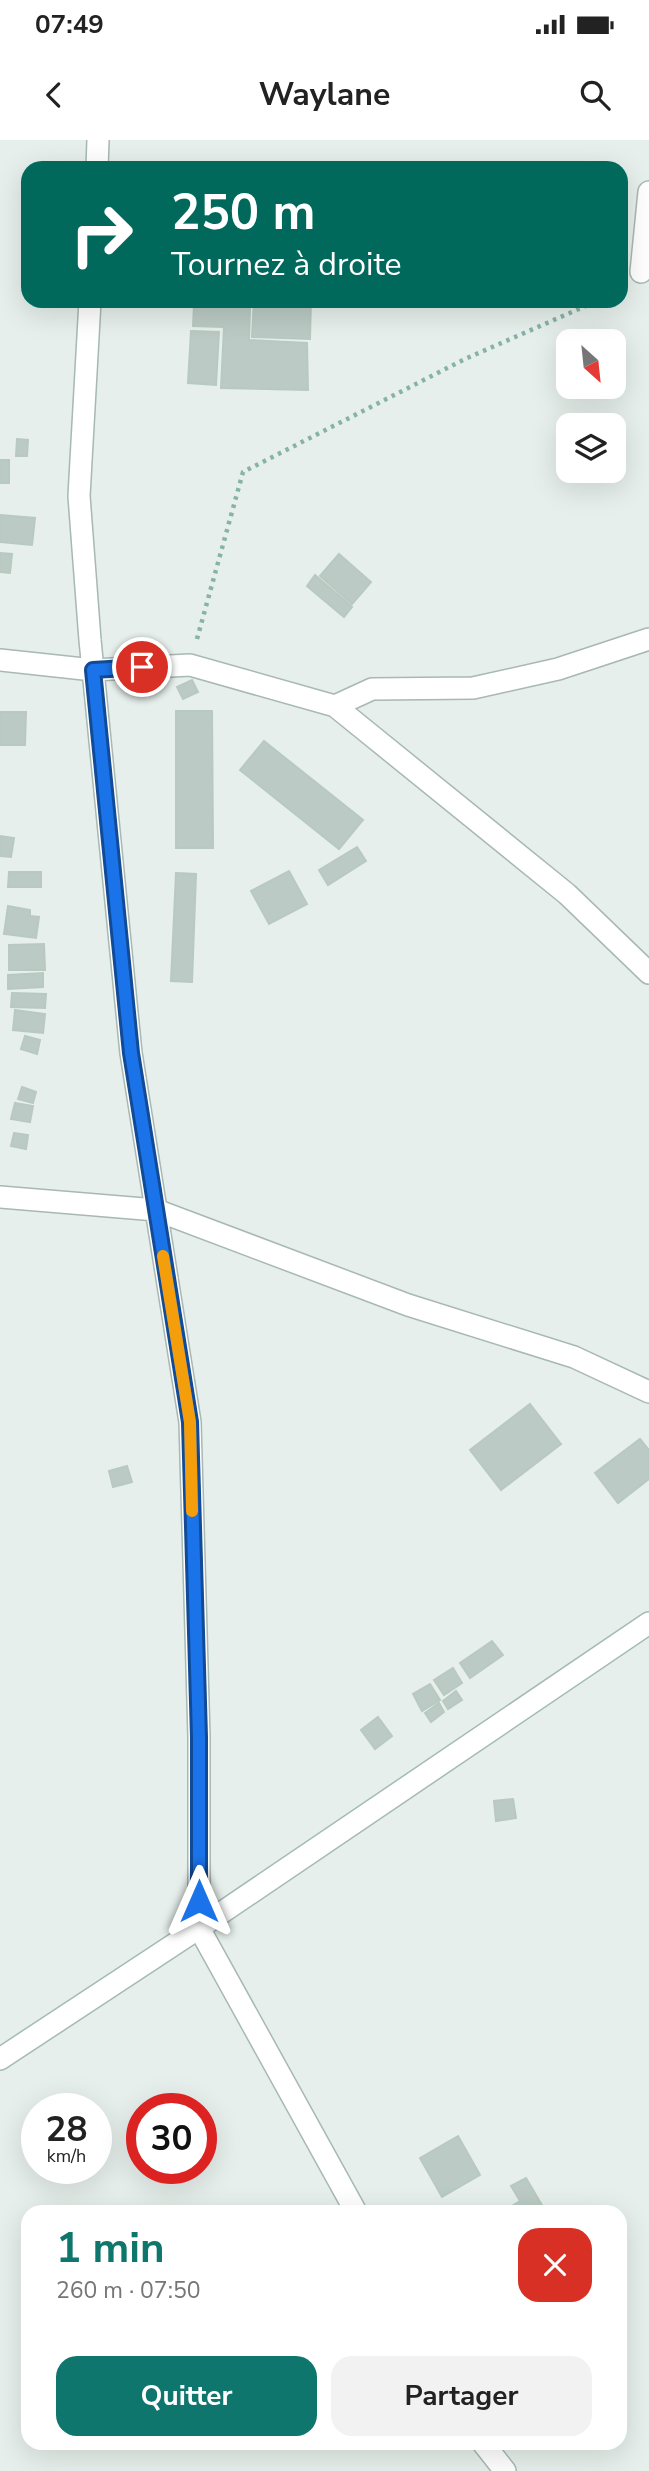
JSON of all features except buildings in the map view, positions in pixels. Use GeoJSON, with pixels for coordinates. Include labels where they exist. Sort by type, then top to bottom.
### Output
{"type":"FeatureCollection","features":[{"type":"Feature","properties":{"kind":"street"},"geometry":{"type":"LineString","coordinates":[[97,161],[98,140]]}},
{"type":"Feature","properties":{"kind":"street"},"geometry":{"type":"LineString","coordinates":[[649,192],[641,272],[649,265]]}},
{"type":"Feature","properties":{"kind":"street"},"geometry":{"type":"LineString","coordinates":[[90,308],[79,496],[93,670],[131,1053],[190,1422],[199,1737],[198,1928],[352,2205]]}},
{"type":"Feature","properties":{"kind":"street"},"geometry":{"type":"LineString","coordinates":[[335,706],[372,689],[473,688],[558,669],[649,639]]}},
{"type":"Feature","properties":{"kind":"street"},"geometry":{"type":"LineString","coordinates":[[0,660],[93,670],[190,665],[335,706],[567,894],[649,973]]}},
{"type":"Feature","properties":{"kind":"street"},"geometry":{"type":"LineString","coordinates":[[0,1197],[156,1210],[408,1305],[574,1357],[649,1392]]}},
{"type":"Feature","properties":{"kind":"street"},"geometry":{"type":"LineString","coordinates":[[0,2059],[649,1623]]}},
{"type":"Feature","properties":{"kind":"street"},"geometry":{"type":"LineString","coordinates":[[488,2450],[505,2471]]}},
{"type":"Feature","properties":{"kind":"path"},"geometry":{"type":"LineString","coordinates":[[190,665],[243,472],[465,359],[581,308]]}},
{"type":"Feature","properties":{"kind":"slow traffic"},"geometry":{"type":"LineString","coordinates":[[163,1256],[190,1422],[192,1511]]}},
{"type":"Feature","properties":{"kind":"route"},"geometry":{"type":"LineString","coordinates":[[142,667],[93,670],[131,1053],[190,1422],[199,1737],[199,1901]]}}]}
